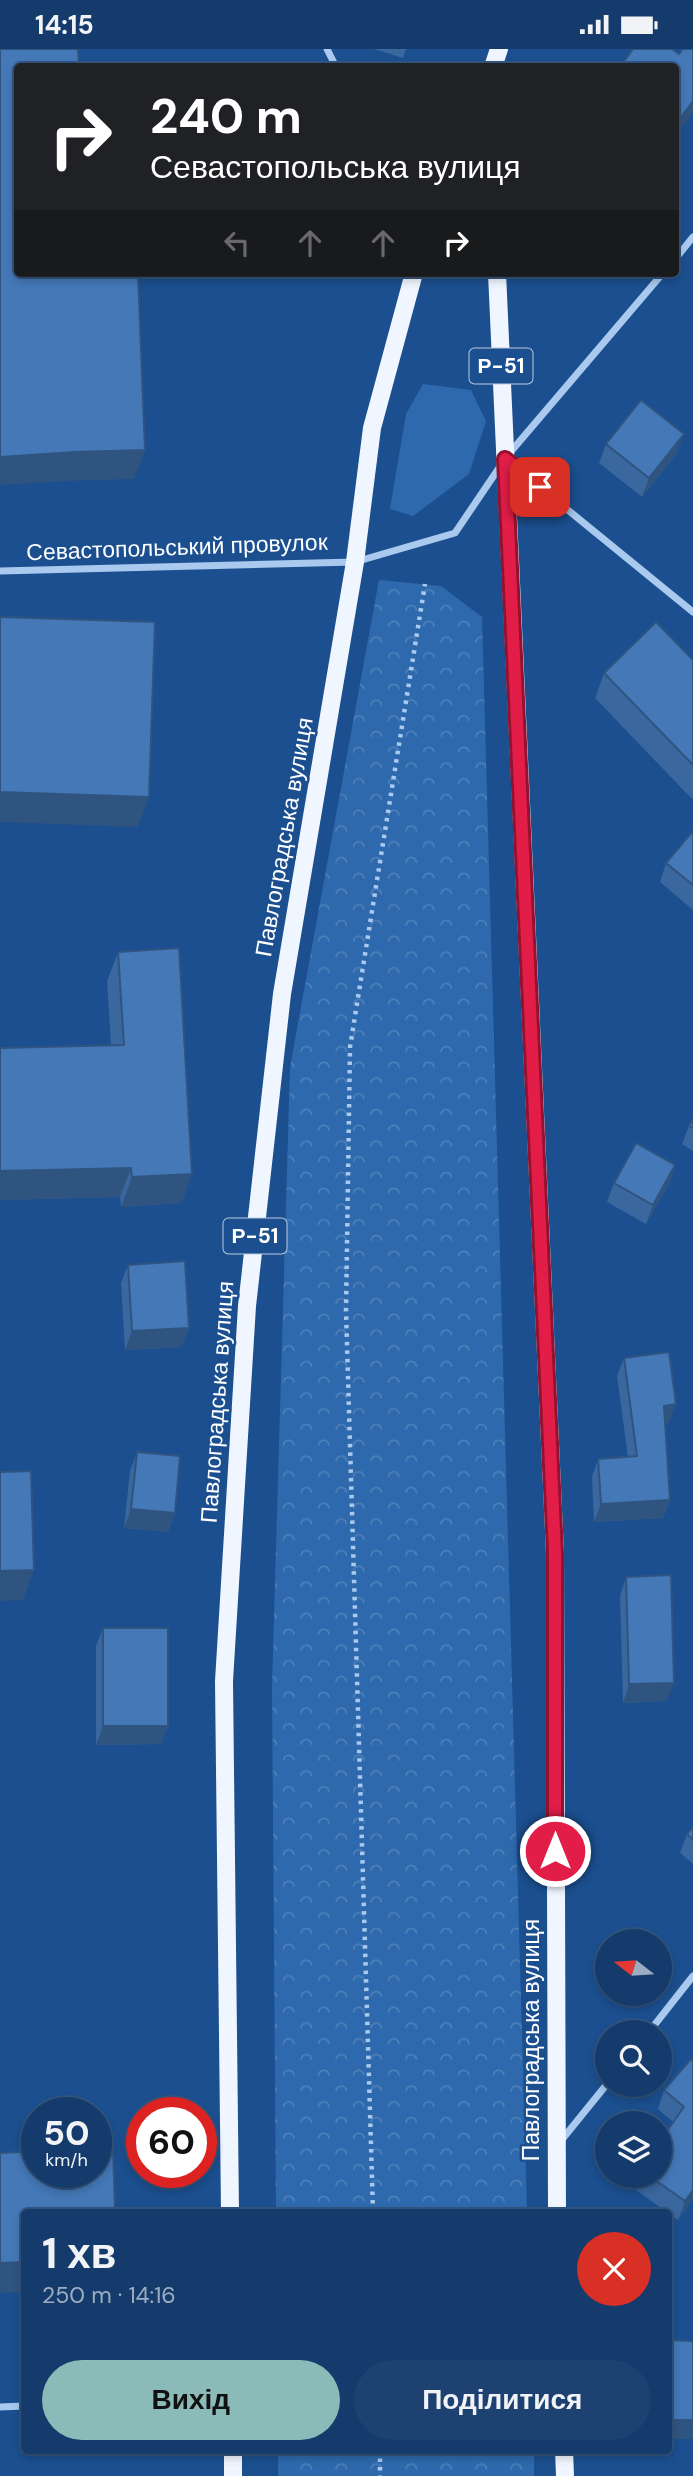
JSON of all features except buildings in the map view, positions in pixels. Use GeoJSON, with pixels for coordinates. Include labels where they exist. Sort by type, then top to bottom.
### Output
{"type":"FeatureCollection","features":[{"type":"Feature","properties":{"kind":"main road","name":"Павлоградська вулиця"},"geometry":{"type":"LineString","coordinates":[[230,2209],[224,1681],[247,1306],[282,994],[355,562],[372,428],[413,277]]}},
{"type":"Feature","properties":{"kind":"main road","name":"Павлоградська вулиця"},"geometry":{"type":"LineString","coordinates":[[497,277],[555,1553],[557,2209]]}},
{"type":"Feature","properties":{"kind":"main road"},"geometry":{"type":"LineString","coordinates":[[233,2454],[233,2476]]}},
{"type":"Feature","properties":{"kind":"main road"},"geometry":{"type":"LineString","coordinates":[[564,2454],[565,2476]]}},
{"type":"Feature","properties":{"kind":"street"},"geometry":{"type":"LineString","coordinates":[[679,254],[693,237]]}},
{"type":"Feature","properties":{"kind":"street","name":"Севастопольський провулок"},"geometry":{"type":"LineString","coordinates":[[0,571],[355,562],[455,533],[505,459],[660,277]]}},
{"type":"Feature","properties":{"kind":"street"},"geometry":{"type":"LineString","coordinates":[[505,459],[693,612]]}},
{"type":"Feature","properties":{"kind":"street"},"geometry":{"type":"LineString","coordinates":[[658,2020],[693,1976]]}},
{"type":"Feature","properties":{"kind":"street"},"geometry":{"type":"LineString","coordinates":[[555,2148],[596,2097]]}},
{"type":"Feature","properties":{"kind":"street"},"geometry":{"type":"LineString","coordinates":[[0,2407],[21,2406]]}},
{"type":"Feature","properties":{"kind":"path"},"geometry":{"type":"LineString","coordinates":[[373,2209],[346,1311],[350,1047],[425,584]]}},
{"type":"Feature","properties":{"kind":"path"},"geometry":{"type":"LineString","coordinates":[[380,2454],[380,2476]]}},
{"type":"Feature","properties":{"kind":"green space"},"geometry":{"type":"Polygon","coordinates":[[[423,384],[471,390],[486,421],[469,474],[413,516],[390,509],[406,414],[423,384]]]}},
{"type":"Feature","properties":{"kind":"green space"},"geometry":{"type":"Polygon","coordinates":[[[379,580],[441,586],[482,617],[527,2209],[276,2209],[272,1686],[290,1067],[379,580]]]}},
{"type":"Feature","properties":{"kind":"green space"},"geometry":{"type":"Polygon","coordinates":[[[278,2454],[534,2454],[534,2476],[278,2476],[278,2454]]]}},
{"type":"Feature","properties":{"kind":"route"},"geometry":{"type":"LineString","coordinates":[[540,487],[505,459],[555,1553],[555,1851]]}}]}
